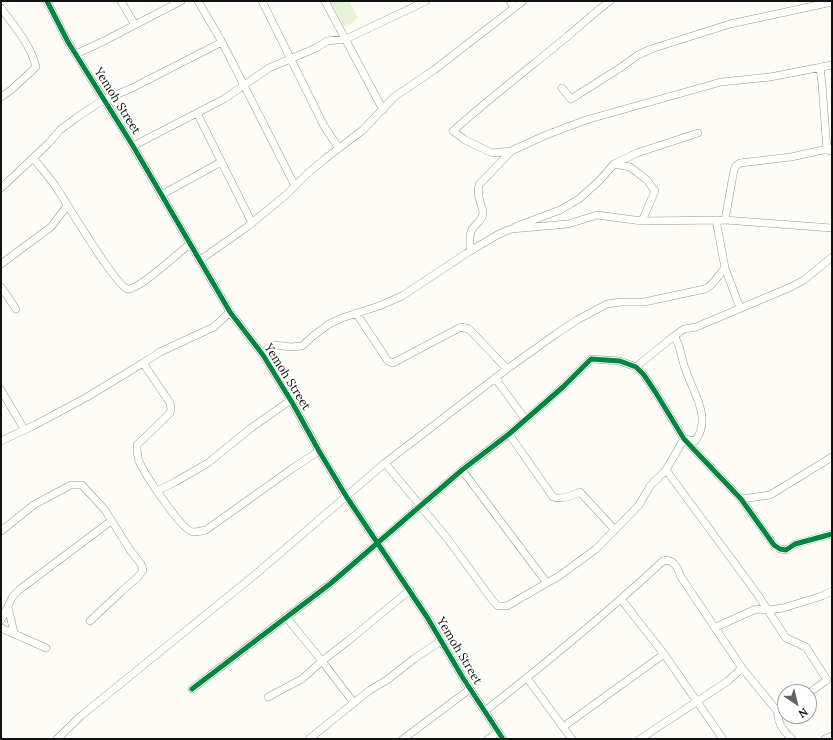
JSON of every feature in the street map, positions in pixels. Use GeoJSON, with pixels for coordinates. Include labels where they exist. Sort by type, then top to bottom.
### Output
{"type":"FeatureCollection","features":[{"type":"Feature","properties":{"kind":"street","name":"Yemoh Street"},"geometry":{"type":"LineString","coordinates":[[46,1],[103,100],[133,146],[230,312],[263,355],[291,400],[346,496],[377,544],[410,590],[503,739]]}},
{"type":"Feature","properties":{"kind":"street"},"geometry":{"type":"LineString","coordinates":[[121,1],[135,25]]}},
{"type":"Feature","properties":{"kind":"street"},"geometry":{"type":"LineString","coordinates":[[76,54],[181,1]]}},
{"type":"Feature","properties":{"kind":"street"},"geometry":{"type":"LineString","coordinates":[[198,1],[222,42],[295,186]]}},
{"type":"Feature","properties":{"kind":"street"},"geometry":{"type":"LineString","coordinates":[[262,1],[324,126],[338,147]]}},
{"type":"Feature","properties":{"kind":"street"},"geometry":{"type":"LineString","coordinates":[[325,1],[383,110]]}},
{"type":"Feature","properties":{"kind":"street"},"geometry":{"type":"LineString","coordinates":[[133,146],[224,99],[269,68],[316,48],[328,41],[346,39],[426,1]]}},
{"type":"Feature","properties":{"kind":"street"},"geometry":{"type":"LineString","coordinates":[[510,1],[514,8]]}},
{"type":"Feature","properties":{"kind":"street"},"geometry":{"type":"LineString","coordinates":[[200,260],[252,223],[338,147],[363,130],[394,97],[434,70],[523,1]]}},
{"type":"Feature","properties":{"kind":"street"},"geometry":{"type":"LineString","coordinates":[[610,1],[591,15],[570,35],[490,98],[453,131],[466,140],[492,153],[511,151],[546,135],[586,120],[721,82],[770,77],[832,65]]}},
{"type":"Feature","properties":{"kind":"street"},"geometry":{"type":"LineString","coordinates":[[562,88],[571,99],[638,55],[651,49],[730,24],[832,2]]}},
{"type":"Feature","properties":{"kind":"street"},"geometry":{"type":"LineString","coordinates":[[1,8],[23,38],[36,67],[1,97]]}},
{"type":"Feature","properties":{"kind":"street"},"geometry":{"type":"LineString","coordinates":[[1,188],[49,143],[60,130],[103,100],[130,89],[222,42]]}},
{"type":"Feature","properties":{"kind":"street"},"geometry":{"type":"LineString","coordinates":[[725,220],[734,170],[740,162],[791,157],[830,150],[820,67]]}},
{"type":"Feature","properties":{"kind":"street"},"geometry":{"type":"LineString","coordinates":[[197,113],[252,223]]}},
{"type":"Feature","properties":{"kind":"street"},"geometry":{"type":"LineString","coordinates":[[263,355],[268,348],[274,345],[291,347],[302,346],[329,324],[402,296],[470,251],[499,234],[524,222],[560,210],[578,199],[600,180],[614,164],[636,153],[664,145],[698,132]]}},
{"type":"Feature","properties":{"kind":"street"},"geometry":{"type":"LineString","coordinates":[[470,251],[470,233],[483,214],[477,192],[480,186],[511,151]]}},
{"type":"Feature","properties":{"kind":"street"},"geometry":{"type":"LineString","coordinates":[[33,158],[55,186],[108,267],[123,286],[128,289],[133,288],[144,281],[190,244]]}},
{"type":"Feature","properties":{"kind":"street"},"geometry":{"type":"LineString","coordinates":[[161,195],[222,162]]}},
{"type":"Feature","properties":{"kind":"street"},"geometry":{"type":"LineString","coordinates":[[614,164],[630,167],[647,180],[656,191],[642,221]]}},
{"type":"Feature","properties":{"kind":"street"},"geometry":{"type":"LineString","coordinates":[[1,264],[51,227],[67,206]]}},
{"type":"Feature","properties":{"kind":"street"},"geometry":{"type":"LineString","coordinates":[[512,229],[568,224],[597,216],[642,221],[725,220],[832,228]]}},
{"type":"Feature","properties":{"kind":"street"},"geometry":{"type":"LineString","coordinates":[[716,220],[725,268],[740,308]]}},
{"type":"Feature","properties":{"kind":"street"},"geometry":{"type":"LineString","coordinates":[[636,367],[684,329],[696,327],[798,283],[832,257]]}},
{"type":"Feature","properties":{"kind":"street"},"geometry":{"type":"LineString","coordinates":[[57,739],[82,715],[257,573],[385,463],[495,378],[565,327],[607,304],[621,302],[644,302],[705,289],[712,286],[719,273],[725,268]]}},
{"type":"Feature","properties":{"kind":"street"},"geometry":{"type":"LineString","coordinates":[[1,287],[16,309]]}},
{"type":"Feature","properties":{"kind":"street"},"geometry":{"type":"LineString","coordinates":[[1,441],[90,394],[160,352],[214,327],[230,312]]}},
{"type":"Feature","properties":{"kind":"street"},"geometry":{"type":"LineString","coordinates":[[356,313],[388,361],[393,363],[461,327],[469,329],[507,369]]}},
{"type":"Feature","properties":{"kind":"street"},"geometry":{"type":"LineString","coordinates":[[674,336],[678,341],[685,369],[702,410],[701,429],[698,436],[694,441],[684,439]]}},
{"type":"Feature","properties":{"kind":"street"},"geometry":{"type":"LineString","coordinates":[[192,690],[325,588],[462,470],[509,434],[591,359],[620,361],[636,367],[644,375],[684,439],[741,499],[774,545],[780,549],[786,550],[795,544],[832,534]]}},
{"type":"Feature","properties":{"kind":"street"},"geometry":{"type":"LineString","coordinates":[[143,363],[170,403],[171,409],[170,413],[137,445],[138,460],[157,491],[185,527],[193,532],[206,530],[292,468],[319,451]]}},
{"type":"Feature","properties":{"kind":"street"},"geometry":{"type":"LineString","coordinates":[[495,378],[525,419]]}},
{"type":"Feature","properties":{"kind":"street"},"geometry":{"type":"LineString","coordinates":[[1,390],[24,429]]}},
{"type":"Feature","properties":{"kind":"street"},"geometry":{"type":"LineString","coordinates":[[157,491],[208,462],[251,428],[291,400]]}},
{"type":"Feature","properties":{"kind":"street"},"geometry":{"type":"LineString","coordinates":[[509,434],[553,497],[572,496],[580,492],[614,530]]}},
{"type":"Feature","properties":{"kind":"street"},"geometry":{"type":"LineString","coordinates":[[385,463],[447,538],[498,606],[507,606],[547,584],[596,549],[639,505],[650,486],[666,470],[684,439]]}},
{"type":"Feature","properties":{"kind":"street"},"geometry":{"type":"LineString","coordinates":[[741,499],[770,496],[832,457]]}},
{"type":"Feature","properties":{"kind":"street"},"geometry":{"type":"LineString","coordinates":[[462,470],[547,584]]}},
{"type":"Feature","properties":{"kind":"street"},"geometry":{"type":"LineString","coordinates":[[666,470],[714,533],[769,610],[786,638],[806,647],[829,678],[817,687]]}},
{"type":"Feature","properties":{"kind":"street"},"geometry":{"type":"LineString","coordinates":[[1,529],[35,504],[71,485],[82,485],[105,510],[130,550],[141,564],[143,570],[138,577],[90,621]]}},
{"type":"Feature","properties":{"kind":"street"},"geometry":{"type":"LineString","coordinates":[[1,620],[13,596],[19,590],[111,521]]}},
{"type":"Feature","properties":{"kind":"street"},"geometry":{"type":"LineString","coordinates":[[485,711],[527,678],[621,599],[663,561],[670,560],[677,566],[681,577],[716,627],[742,668],[777,711]]}},
{"type":"Feature","properties":{"kind":"street"},"geometry":{"type":"LineString","coordinates":[[268,697],[302,679],[410,590]]}},
{"type":"Feature","properties":{"kind":"street"},"geometry":{"type":"LineString","coordinates":[[716,627],[756,609],[769,610],[783,608],[822,596],[832,591]]}},
{"type":"Feature","properties":{"kind":"street"},"geometry":{"type":"LineString","coordinates":[[621,599],[664,654],[723,739]]}},
{"type":"Feature","properties":{"kind":"street"},"geometry":{"type":"LineString","coordinates":[[8,607],[14,633]]}},
{"type":"Feature","properties":{"kind":"street"},"geometry":{"type":"LineString","coordinates":[[286,617],[354,703]]}},
{"type":"Feature","properties":{"kind":"street"},"geometry":{"type":"LineString","coordinates":[[1,628],[46,648]]}},
{"type":"Feature","properties":{"kind":"street"},"geometry":{"type":"LineString","coordinates":[[309,739],[370,690],[387,680],[415,658],[441,641]]}},
{"type":"Feature","properties":{"kind":"street"},"geometry":{"type":"LineString","coordinates":[[563,726],[664,654]]}},
{"type":"Feature","properties":{"kind":"street"},"geometry":{"type":"LineString","coordinates":[[640,739],[728,681],[742,668]]}},
{"type":"Feature","properties":{"kind":"street"},"geometry":{"type":"LineString","coordinates":[[527,678],[572,739]]}},
{"type":"Feature","properties":{"kind":"street"},"geometry":{"type":"LineString","coordinates":[[403,739],[470,688]]}},
{"type":"Feature","properties":{"kind":"street"},"geometry":{"type":"LineString","coordinates":[[779,724],[785,733],[792,739]]}},
{"type":"Feature","properties":{"kind":"street"},"geometry":{"type":"LineString","coordinates":[[488,739],[498,732]]}},
{"type":"Feature","properties":{"kind":"street"},"geometry":{"type":"LineString","coordinates":[[825,739],[832,736]]}},
{"type":"Feature","properties":{"kind":"green space"},"geometry":{"type":"Polygon","coordinates":[[[330,1],[349,1],[358,18],[347,27],[346,25],[344,27],[330,1]]]}},
{"type":"Feature","properties":{"kind":"cycle path"},"geometry":{"type":"LineString","coordinates":[[47,1],[68,42],[133,146],[230,312],[263,355],[346,496],[427,617],[463,678],[503,739]]}},
{"type":"Feature","properties":{"kind":"cycle path"},"geometry":{"type":"LineString","coordinates":[[192,689],[330,584],[462,470],[509,434],[563,387],[591,359],[620,361],[636,367],[644,375],[684,439],[741,499],[774,545],[780,549],[786,550],[795,544],[832,534]]}}]}
